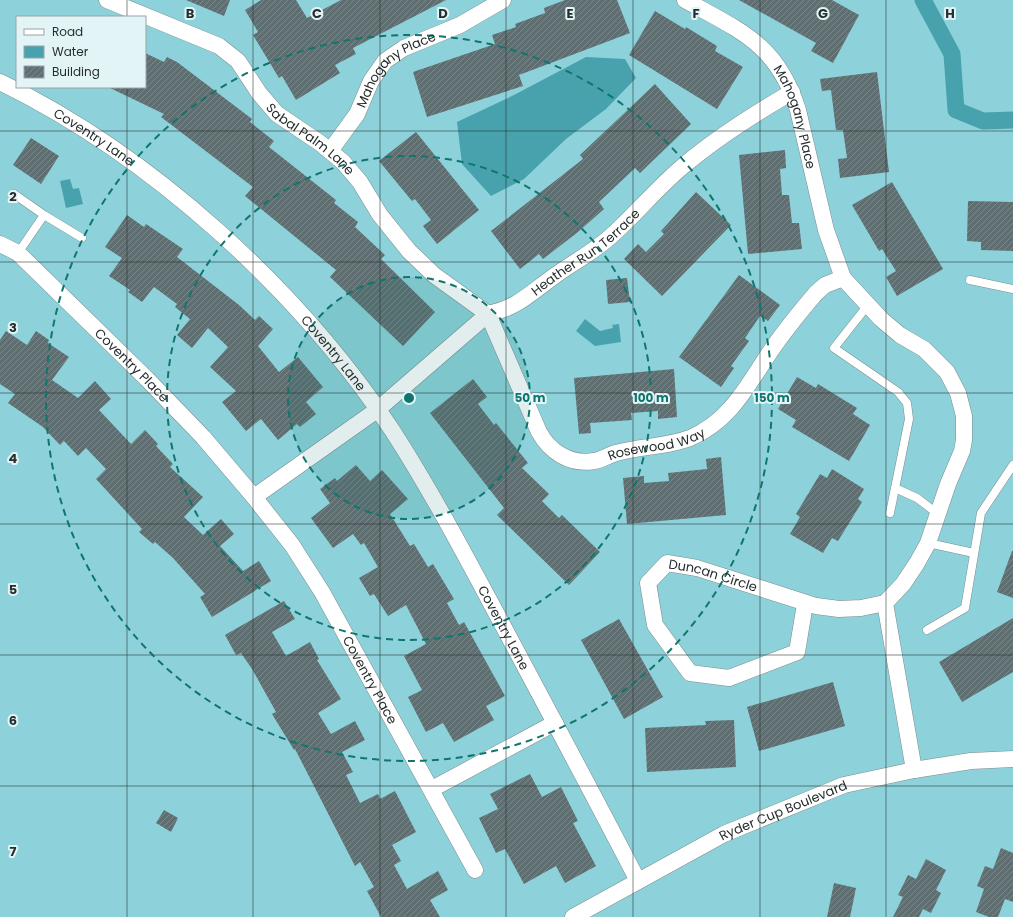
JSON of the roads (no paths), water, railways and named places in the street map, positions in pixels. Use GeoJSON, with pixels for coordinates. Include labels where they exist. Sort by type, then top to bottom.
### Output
{"type":"FeatureCollection","features":[{"type":"Feature","properties":{"kind":"street","name":"Sabal Palm Lane"},"geometry":{"type":"LineString","coordinates":[[107,0],[219,46],[238,61],[259,93],[277,114],[330,151],[360,182],[380,215],[409,251],[434,275],[488,314]]}},
{"type":"Feature","properties":{"kind":"street","name":"Mahogany Place"},"geometry":{"type":"LineString","coordinates":[[330,151],[357,114],[371,81],[385,62],[404,48],[449,30],[503,0]]}},
{"type":"Feature","properties":{"kind":"street","name":"Mahogany Place"},"geometry":{"type":"LineString","coordinates":[[685,0],[740,31],[761,47],[779,66],[792,92],[798,110],[826,230],[843,278]]}},
{"type":"Feature","properties":{"kind":"street","name":"Coventry Lane"},"geometry":{"type":"LineString","coordinates":[[0,82],[67,120],[120,154],[171,192],[220,233],[266,277],[309,323],[377,410],[434,498],[638,881]]}},
{"type":"Feature","properties":{"kind":"street","name":"Heather Run Terrace"},"geometry":{"type":"LineString","coordinates":[[377,410],[488,314],[503,310],[524,300],[552,278],[593,251],[611,236],[645,200],[681,167],[720,137],[792,92]]}},
{"type":"Feature","properties":{"kind":"street","name":"Coventry Place"},"geometry":{"type":"LineString","coordinates":[[0,244],[18,254],[147,379],[203,437],[254,497],[292,545],[322,592],[432,789],[475,870]]}},
{"type":"Feature","properties":{"kind":"street"},"geometry":{"type":"LineString","coordinates":[[843,278],[868,305],[900,335],[924,349],[947,372],[958,393],[964,416],[964,440],[960,457],[948,484],[928,544],[903,584],[885,603],[914,770]]}},
{"type":"Feature","properties":{"kind":"street","name":"Rosewood Way"},"geometry":{"type":"LineString","coordinates":[[488,314],[545,442],[553,451],[571,460],[584,462],[595,461],[617,453],[678,442],[713,426],[732,409],[789,326],[816,293],[825,285],[843,278]]}},
{"type":"Feature","properties":{"kind":"street"},"geometry":{"type":"LineString","coordinates":[[254,497],[377,410]]}},
{"type":"Feature","properties":{"kind":"street","name":"Duncan Circle"},"geometry":{"type":"LineString","coordinates":[[805,604],[796,652],[729,678],[690,673],[655,625],[648,583],[667,564],[697,568],[805,604],[839,609],[861,608],[885,603]]}},
{"type":"Feature","properties":{"kind":"street"},"geometry":{"type":"LineString","coordinates":[[432,789],[555,723]]}},
{"type":"Feature","properties":{"kind":"street","name":"Ryder Cup Boulevard"},"geometry":{"type":"LineString","coordinates":[[573,917],[724,834],[844,785],[914,770],[971,761],[1013,759]]}},
{"type":"Feature","properties":{"kind":"lane"},"geometry":{"type":"LineString","coordinates":[[14,194],[44,215],[82,238]]}},
{"type":"Feature","properties":{"kind":"lane"},"geometry":{"type":"LineString","coordinates":[[18,254],[44,215]]}},
{"type":"Feature","properties":{"kind":"lane"},"geometry":{"type":"LineString","coordinates":[[970,280],[1013,289]]}},
{"type":"Feature","properties":{"kind":"lane"},"geometry":{"type":"LineString","coordinates":[[868,305],[834,348],[898,392],[907,403],[909,419],[890,513]]}},
{"type":"Feature","properties":{"kind":"lane"},"geometry":{"type":"LineString","coordinates":[[927,630],[965,608],[981,513],[1013,465]]}},
{"type":"Feature","properties":{"kind":"lane"},"geometry":{"type":"LineString","coordinates":[[896,488],[917,498],[938,514]]}},
{"type":"Feature","properties":{"kind":"lane"},"geometry":{"type":"LineString","coordinates":[[928,544],[974,553]]}},
{"type":"Feature","properties":{"kind":"water"},"geometry":{"type":"Polygon","coordinates":[[[586,57],[625,59],[636,78],[606,109],[566,139],[524,179],[491,196],[462,164],[457,122],[514,95],[586,57]]]}},
{"type":"Feature","properties":{"kind":"water"},"geometry":{"type":"Polygon","coordinates":[[[70,179],[73,189],[79,188],[83,204],[66,208],[60,181],[70,179]]]}},
{"type":"Feature","properties":{"kind":"water"},"geometry":{"type":"Polygon","coordinates":[[[585,319],[600,331],[613,328],[612,325],[619,324],[621,342],[595,346],[576,331],[585,319]]]}},
{"type":"Feature","properties":{"kind":"waterway"},"geometry":{"type":"LineString","coordinates":[[923,0],[952,54],[956,110],[983,121],[1013,120]]}}]}
